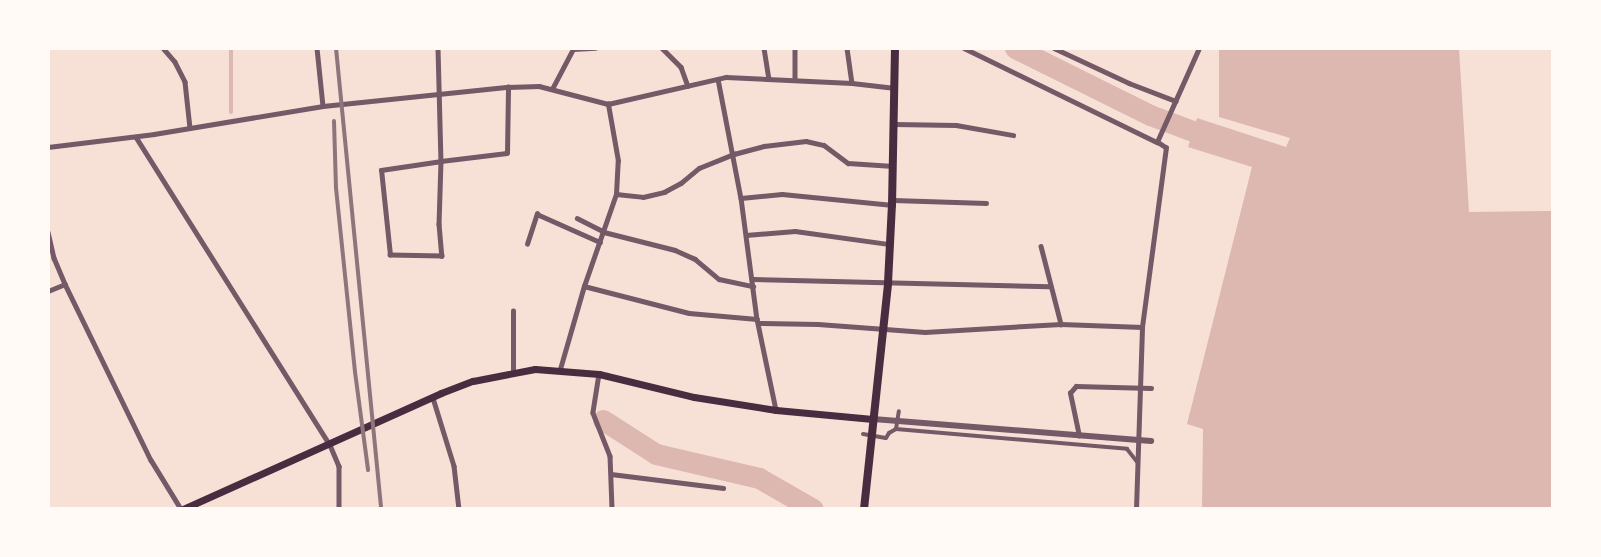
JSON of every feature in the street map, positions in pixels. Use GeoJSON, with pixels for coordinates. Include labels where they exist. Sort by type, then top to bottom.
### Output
{"type":"FeatureCollection","features":[{"type":"Feature","properties":{"kind":"highway"},"geometry":{"type":"LineString","coordinates":[[867,509],[867,435],[873,419],[888,283],[895,48]]}},
{"type":"Feature","properties":{"kind":"main road"},"geometry":{"type":"LineString","coordinates":[[182,509],[330,445],[357,430],[473,381],[535,369],[560,369],[599,374],[694,397],[776,410],[873,419]]}},
{"type":"Feature","properties":{"kind":"street"},"geometry":{"type":"LineString","coordinates":[[163,48],[175,62],[185,82],[190,128]]}},
{"type":"Feature","properties":{"kind":"street"},"geometry":{"type":"LineString","coordinates":[[317,48],[323,106]]}},
{"type":"Feature","properties":{"kind":"street"},"geometry":{"type":"LineString","coordinates":[[438,48],[441,160],[439,224],[442,256],[390,255],[381,170],[441,160],[507,153],[508,87]]}},
{"type":"Feature","properties":{"kind":"street"},"geometry":{"type":"LineString","coordinates":[[552,89],[573,49],[595,48]]}},
{"type":"Feature","properties":{"kind":"street"},"geometry":{"type":"LineString","coordinates":[[662,48],[681,67],[688,86]]}},
{"type":"Feature","properties":{"kind":"street"},"geometry":{"type":"LineString","coordinates":[[764,48],[769,79]]}},
{"type":"Feature","properties":{"kind":"street"},"geometry":{"type":"LineString","coordinates":[[795,48],[795,80]]}},
{"type":"Feature","properties":{"kind":"street"},"geometry":{"type":"LineString","coordinates":[[848,48],[852,83]]}},
{"type":"Feature","properties":{"kind":"street"},"geometry":{"type":"LineString","coordinates":[[964,48],[1166,148],[1142,327],[1136,509]]}},
{"type":"Feature","properties":{"kind":"street"},"geometry":{"type":"LineString","coordinates":[[1054,48],[1129,83],[1176,101]]}},
{"type":"Feature","properties":{"kind":"street"},"geometry":{"type":"LineString","coordinates":[[1156,142],[1199,48]]}},
{"type":"Feature","properties":{"kind":"street"},"geometry":{"type":"LineString","coordinates":[[718,79],[734,154],[757,321],[776,410]]}},
{"type":"Feature","properties":{"kind":"street"},"geometry":{"type":"LineString","coordinates":[[48,147],[136,137],[323,106],[508,87],[539,86],[608,104],[718,79],[795,80],[895,88]]}},
{"type":"Feature","properties":{"kind":"street"},"geometry":{"type":"LineString","coordinates":[[560,369],[584,286],[616,194],[618,161],[608,104]]}},
{"type":"Feature","properties":{"kind":"street"},"geometry":{"type":"LineString","coordinates":[[894,124],[956,125],[1013,135]]}},
{"type":"Feature","properties":{"kind":"street"},"geometry":{"type":"LineString","coordinates":[[136,137],[330,445],[339,466],[339,509]]}},
{"type":"Feature","properties":{"kind":"street"},"geometry":{"type":"LineString","coordinates":[[616,194],[643,197],[664,192],[681,183],[699,168],[734,154],[764,146],[806,141],[824,145],[848,164],[893,166]]}},
{"type":"Feature","properties":{"kind":"street"},"geometry":{"type":"LineString","coordinates":[[741,198],[782,194],[892,203],[986,203]]}},
{"type":"Feature","properties":{"kind":"street"},"geometry":{"type":"LineString","coordinates":[[527,244],[537,214],[600,242]]}},
{"type":"Feature","properties":{"kind":"street"},"geometry":{"type":"LineString","coordinates":[[577,218],[604,232],[675,250],[695,259],[719,279],[753,286]]}},
{"type":"Feature","properties":{"kind":"street"},"geometry":{"type":"LineString","coordinates":[[746,235],[795,231],[890,244]]}},
{"type":"Feature","properties":{"kind":"street"},"geometry":{"type":"LineString","coordinates":[[48,232],[54,258],[65,284],[151,460],[182,509]]}},
{"type":"Feature","properties":{"kind":"street"},"geometry":{"type":"LineString","coordinates":[[1041,246],[1049,286],[1061,324]]}},
{"type":"Feature","properties":{"kind":"street"},"geometry":{"type":"LineString","coordinates":[[753,279],[1049,286]]}},
{"type":"Feature","properties":{"kind":"street"},"geometry":{"type":"LineString","coordinates":[[48,291],[65,284]]}},
{"type":"Feature","properties":{"kind":"street"},"geometry":{"type":"LineString","coordinates":[[584,286],[689,313],[757,321],[962,332],[1061,324],[1142,327]]}},
{"type":"Feature","properties":{"kind":"street"},"geometry":{"type":"LineString","coordinates":[[513,311],[513,372]]}},
{"type":"Feature","properties":{"kind":"street"},"geometry":{"type":"LineString","coordinates":[[599,374],[593,413],[610,456],[612,509]]}},
{"type":"Feature","properties":{"kind":"street"},"geometry":{"type":"LineString","coordinates":[[1079,436],[1070,393],[1076,386],[1151,388]]}},
{"type":"Feature","properties":{"kind":"street"},"geometry":{"type":"LineString","coordinates":[[433,398],[454,466],[459,509]]}},
{"type":"Feature","properties":{"kind":"street"},"geometry":{"type":"LineString","coordinates":[[867,435],[886,438],[896,429],[898,411]]}},
{"type":"Feature","properties":{"kind":"street"},"geometry":{"type":"LineString","coordinates":[[873,419],[1151,441]]}},
{"type":"Feature","properties":{"kind":"street"},"geometry":{"type":"LineString","coordinates":[[896,429],[1127,449],[1138,463]]}},
{"type":"Feature","properties":{"kind":"street"},"geometry":{"type":"LineString","coordinates":[[611,474],[723,488]]}},
{"type":"Feature","properties":{"kind":"shaded area"},"geometry":{"type":"Polygon","coordinates":[[[1219,48],[1459,48],[1469,212],[1553,211],[1553,509],[1202,509],[1203,429],[1187,424],[1252,167],[1188,147],[1197,118],[1286,147],[1290,138],[1219,117],[1219,48]]]}},
{"type":"Feature","properties":{"kind":"waterway"},"geometry":{"type":"LineString","coordinates":[[231,48],[231,112]]}},
{"type":"Feature","properties":{"kind":"waterway"},"geometry":{"type":"LineString","coordinates":[[1015,48],[1150,115],[1219,141]]}},
{"type":"Feature","properties":{"kind":"waterway"},"geometry":{"type":"LineString","coordinates":[[603,420],[656,454],[759,478],[813,509]]}},
{"type":"Feature","properties":{"kind":"railway"},"geometry":{"type":"LineString","coordinates":[[336,48],[381,509]]}},
{"type":"Feature","properties":{"kind":"railway"},"geometry":{"type":"LineString","coordinates":[[334,121],[336,188],[355,372],[368,470]]}}]}
